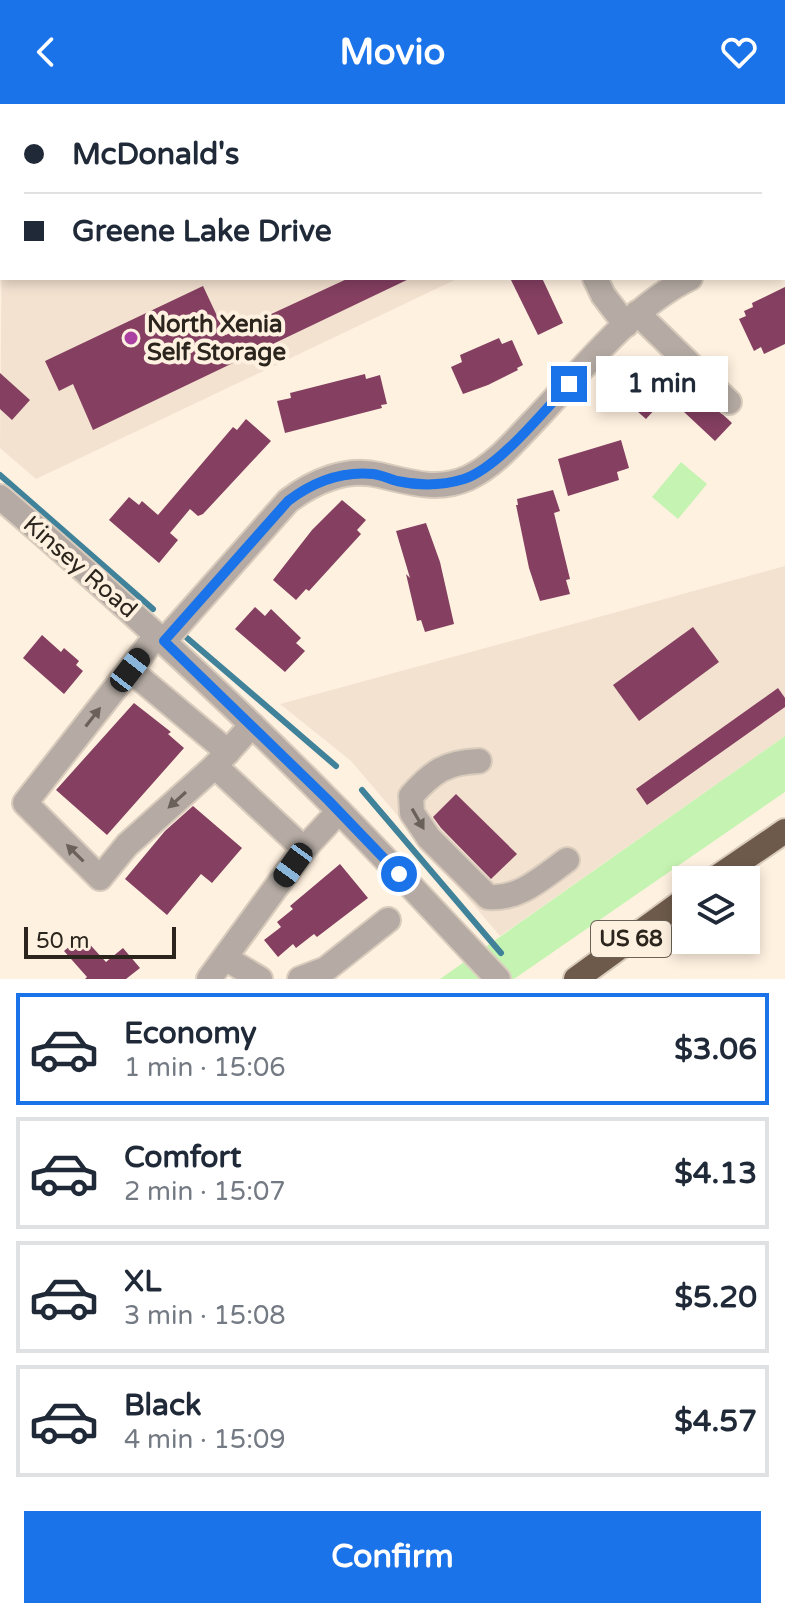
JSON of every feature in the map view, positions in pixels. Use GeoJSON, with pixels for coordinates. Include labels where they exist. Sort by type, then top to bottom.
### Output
{"type":"FeatureCollection","features":[{"type":"Feature","properties":{"kind":"highway"},"geometry":{"type":"LineString","coordinates":[[734,866],[785,831]]}},
{"type":"Feature","properties":{"kind":"highway","name":"US 68"},"geometry":{"type":"LineString","coordinates":[[576,979],[672,909]]}},
{"type":"Feature","properties":{"kind":"street"},"geometry":{"type":"LineString","coordinates":[[596,280],[603,295],[729,402]]}},
{"type":"Feature","properties":{"kind":"street"},"geometry":{"type":"LineString","coordinates":[[252,725],[222,759],[127,845],[100,878],[25,803],[130,670],[288,501],[306,487],[338,475],[376,474],[428,485],[467,478],[487,466],[512,443],[631,319],[671,287],[686,280]]}},
{"type":"Feature","properties":{"kind":"street","name":"Kinsey Road"},"geometry":{"type":"LineString","coordinates":[[0,497],[161,638],[252,725],[339,811],[498,979]]}},
{"type":"Feature","properties":{"kind":"street"},"geometry":{"type":"LineString","coordinates":[[130,670],[222,759],[304,849]]}},
{"type":"Feature","properties":{"kind":"street"},"geometry":{"type":"LineString","coordinates":[[479,761],[458,762],[429,776],[411,796],[412,813],[429,838],[488,897],[502,898],[528,888],[567,860]]}},
{"type":"Feature","properties":{"kind":"street"},"geometry":{"type":"LineString","coordinates":[[260,979],[217,969],[304,849],[339,811]]}},
{"type":"Feature","properties":{"kind":"street"},"geometry":{"type":"LineString","coordinates":[[300,979],[326,969],[388,920]]}},
{"type":"Feature","properties":{"kind":"shaded area"},"geometry":{"type":"Polygon","coordinates":[[[1,280],[455,280],[36,479],[0,448],[1,280]]]}},
{"type":"Feature","properties":{"kind":"shaded area"},"geometry":{"type":"Polygon","coordinates":[[[785,566],[785,736],[500,936],[351,761],[280,704],[785,566]]]}},
{"type":"Feature","properties":{"kind":"green space"},"geometry":{"type":"Polygon","coordinates":[[[681,462],[707,484],[678,519],[652,497],[681,462]]]}},
{"type":"Feature","properties":{"kind":"green space"},"geometry":{"type":"Polygon","coordinates":[[[785,736],[785,792],[678,866],[672,866],[672,870],[514,979],[440,979],[785,736]]]}},
{"type":"Feature","properties":{"kind":"building"},"geometry":{"type":"Polygon","coordinates":[[[345,280],[407,280],[93,430],[73,384],[59,391],[45,361],[203,286],[226,335],[345,280]]]}},
{"type":"Feature","properties":{"kind":"building"},"geometry":{"type":"Polygon","coordinates":[[[511,280],[543,280],[563,323],[538,335],[511,280]]]}},
{"type":"Feature","properties":{"kind":"building"},"geometry":{"type":"Polygon","coordinates":[[[785,287],[785,344],[764,354],[761,347],[754,351],[739,319],[746,316],[744,311],[753,307],[752,303],[785,287]]]}},
{"type":"Feature","properties":{"kind":"building"},"geometry":{"type":"Polygon","coordinates":[[[499,338],[502,344],[512,340],[523,365],[488,385],[463,394],[451,367],[462,362],[460,355],[499,338]]]}},
{"type":"Feature","properties":{"kind":"building"},"geometry":{"type":"Polygon","coordinates":[[[666,362],[732,423],[715,441],[667,396],[646,419],[629,404],[666,362]]]}},
{"type":"Feature","properties":{"kind":"building"},"geometry":{"type":"Polygon","coordinates":[[[0,373],[30,400],[12,420],[0,409],[0,373]]]}},
{"type":"Feature","properties":{"kind":"building"},"geometry":{"type":"Polygon","coordinates":[[[365,374],[366,379],[380,375],[387,404],[381,405],[382,408],[285,433],[277,401],[291,398],[290,393],[365,374]]]}},
{"type":"Feature","properties":{"kind":"building"},"geometry":{"type":"Polygon","coordinates":[[[246,419],[271,441],[203,514],[198,516],[190,509],[170,533],[178,540],[159,563],[109,520],[129,497],[139,505],[142,501],[158,515],[233,427],[237,430],[246,419]]]}},
{"type":"Feature","properties":{"kind":"building"},"geometry":{"type":"Polygon","coordinates":[[[621,440],[629,468],[617,472],[619,480],[568,496],[558,459],[621,440]]]}},
{"type":"Feature","properties":{"kind":"building"},"geometry":{"type":"Polygon","coordinates":[[[553,490],[560,511],[554,513],[570,579],[566,580],[570,594],[540,601],[529,568],[516,505],[517,499],[553,490]]]}},
{"type":"Feature","properties":{"kind":"building"},"geometry":{"type":"Polygon","coordinates":[[[342,500],[366,520],[357,530],[361,534],[309,591],[306,589],[296,600],[273,580],[312,530],[342,500]]]}},
{"type":"Feature","properties":{"kind":"building"},"geometry":{"type":"Polygon","coordinates":[[[426,523],[440,562],[454,624],[425,632],[421,620],[417,621],[406,574],[410,578],[396,531],[426,523]]]}},
{"type":"Feature","properties":{"kind":"building"},"geometry":{"type":"Polygon","coordinates":[[[255,607],[265,616],[271,609],[301,638],[296,643],[305,651],[285,672],[235,629],[255,607]]]}},
{"type":"Feature","properties":{"kind":"building"},"geometry":{"type":"Polygon","coordinates":[[[693,627],[719,662],[639,721],[613,685],[693,627]]]}},
{"type":"Feature","properties":{"kind":"building"},"geometry":{"type":"Polygon","coordinates":[[[42,635],[61,652],[64,648],[79,661],[76,665],[83,671],[64,694],[23,658],[42,635]]]}},
{"type":"Feature","properties":{"kind":"building"},"geometry":{"type":"Polygon","coordinates":[[[778,688],[785,698],[785,707],[647,805],[636,789],[778,688]]]}},
{"type":"Feature","properties":{"kind":"building"},"geometry":{"type":"Polygon","coordinates":[[[134,703],[171,732],[168,734],[184,748],[107,835],[56,790],[134,703]]]}},
{"type":"Feature","properties":{"kind":"building"},"geometry":{"type":"Polygon","coordinates":[[[456,794],[517,854],[491,879],[433,817],[456,794]]]}},
{"type":"Feature","properties":{"kind":"building"},"geometry":{"type":"Polygon","coordinates":[[[193,806],[242,848],[212,883],[201,874],[167,915],[125,879],[165,831],[193,806]]]}},
{"type":"Feature","properties":{"kind":"building"},"geometry":{"type":"Polygon","coordinates":[[[340,864],[368,898],[317,937],[314,934],[296,948],[293,944],[278,957],[264,940],[281,927],[277,922],[293,909],[290,906],[340,864]]]}},
{"type":"Feature","properties":{"kind":"building"},"geometry":{"type":"Polygon","coordinates":[[[82,936],[106,962],[123,948],[140,968],[126,979],[85,979],[87,977],[64,951],[82,936]]]}},
{"type":"Feature","properties":{"kind":"waterway"},"geometry":{"type":"LineString","coordinates":[[0,475],[153,609]]}},
{"type":"Feature","properties":{"kind":"waterway"},"geometry":{"type":"LineString","coordinates":[[187,638],[336,766]]}},
{"type":"Feature","properties":{"kind":"waterway"},"geometry":{"type":"LineString","coordinates":[[362,790],[501,953]]}},
{"type":"Feature","properties":{"kind":"place","name":"North Xenia Self Storage"},"geometry":{"type":"Point","coordinates":[131,338]}},
{"type":"Feature","properties":{"kind":"route"},"geometry":{"type":"LineString","coordinates":[[399,874],[328,800],[164,641],[288,501],[306,487],[338,475],[352,474],[376,474],[419,485],[437,486],[467,478],[487,466],[512,443],[569,384]]}}]}
